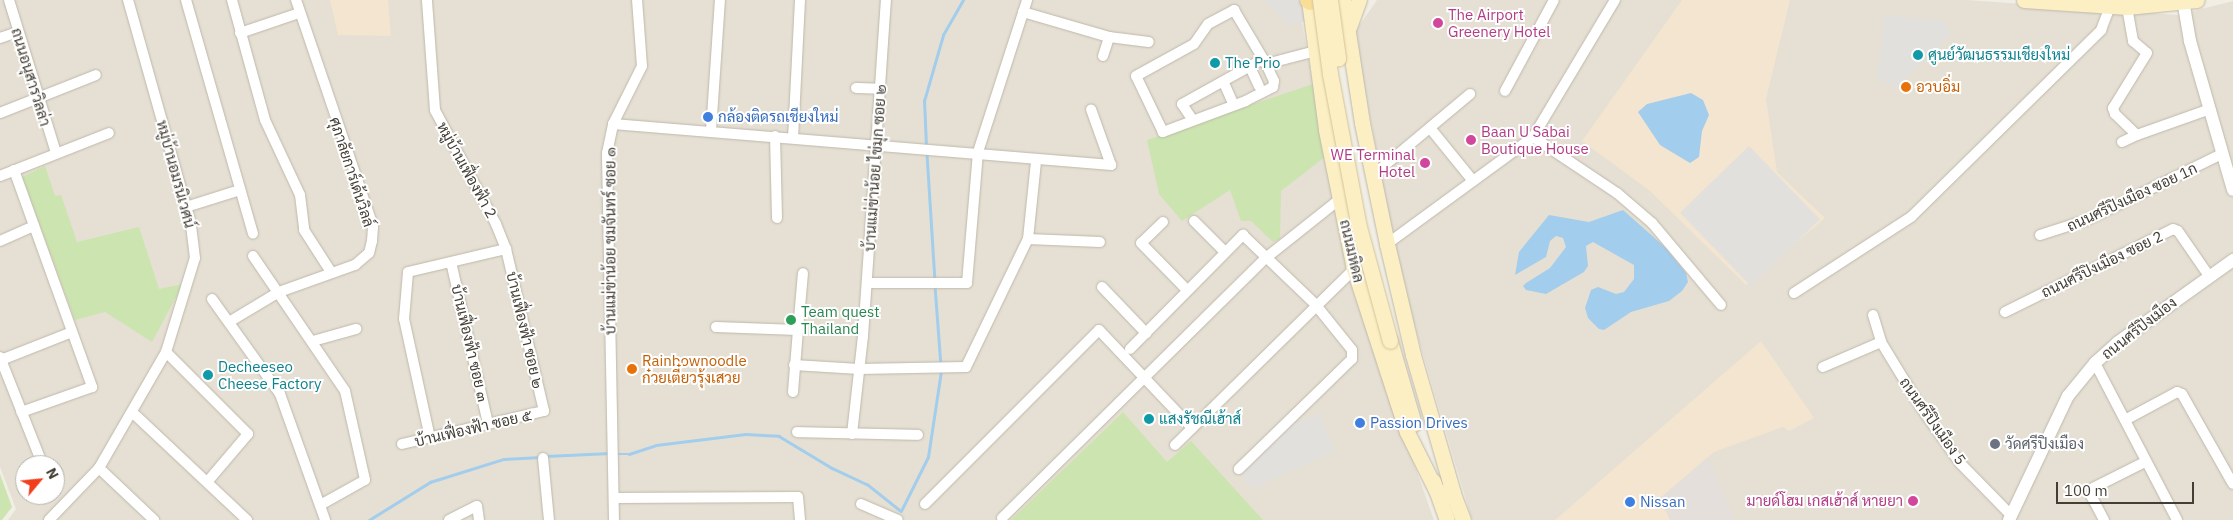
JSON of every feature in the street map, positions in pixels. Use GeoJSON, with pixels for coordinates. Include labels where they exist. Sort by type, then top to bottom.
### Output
{"type":"FeatureCollection","features":[{"type":"Feature","properties":{"kind":"main road","name":"ถนนมหิดล"},"geometry":{"type":"LineString","coordinates":[[1330,0],[1341,76],[1367,214],[1394,339],[1463,520]]}},
{"type":"Feature","properties":{"kind":"main road","name":"ถนนมหิดล"},"geometry":{"type":"LineString","coordinates":[[1343,0],[1357,96],[1387,244],[1413,354],[1453,493]]}},
{"type":"Feature","properties":{"kind":"main road"},"geometry":{"type":"LineString","coordinates":[[1347,33],[1359,0]]}},
{"type":"Feature","properties":{"kind":"main road"},"geometry":{"type":"LineString","coordinates":[[2024,0],[2127,7],[2188,1]]}},
{"type":"Feature","properties":{"kind":"main road","name":"ถนนมหิดล"},"geometry":{"type":"LineString","coordinates":[[1312,1],[1330,74],[1359,227],[1394,339],[1436,490],[1447,520]]}},
{"type":"Feature","properties":{"kind":"main road","name":"ถนนมหิดล"},"geometry":{"type":"LineString","coordinates":[[1312,1],[1322,101],[1354,268],[1407,432],[1436,490]]}},
{"type":"Feature","properties":{"kind":"main road"},"geometry":{"type":"LineString","coordinates":[[1322,101],[1326,90],[1336,83],[1347,85],[1357,96]]}},
{"type":"Feature","properties":{"kind":"street","name":"ถนนอนุสารวิลล่า"},"geometry":{"type":"LineString","coordinates":[[9,0],[37,98],[56,153]]}},
{"type":"Feature","properties":{"kind":"street","name":"หมู่บ้านอมรนิเวศน์"},"geometry":{"type":"LineString","coordinates":[[49,520],[99,468],[166,352],[195,258],[186,207],[128,0]]}},
{"type":"Feature","properties":{"kind":"street"},"geometry":{"type":"LineString","coordinates":[[186,0],[253,234]]}},
{"type":"Feature","properties":{"kind":"street"},"geometry":{"type":"LineString","coordinates":[[232,0],[273,142],[290,170],[300,194],[304,230],[331,272]]}},
{"type":"Feature","properties":{"kind":"street","name":"ศุภาลัยการ์เด้นวิลล์"},"geometry":{"type":"LineString","coordinates":[[229,322],[279,292],[355,265],[369,253],[372,226],[296,0]]}},
{"type":"Feature","properties":{"kind":"street","name":"หมู่บ้านเฟื่องฟ้า 2"},"geometry":{"type":"LineString","coordinates":[[427,0],[435,110],[439,122],[496,224],[506,250]]}},
{"type":"Feature","properties":{"kind":"street","name":"บ้านแม่ข่าน้อย ชมจันทร์ ซอย ๑"},"geometry":{"type":"LineString","coordinates":[[614,520],[607,153],[613,124],[642,66],[636,0]]}},
{"type":"Feature","properties":{"kind":"street"},"geometry":{"type":"LineString","coordinates":[[711,131],[720,0]]}},
{"type":"Feature","properties":{"kind":"street"},"geometry":{"type":"LineString","coordinates":[[793,138],[800,0]]}},
{"type":"Feature","properties":{"kind":"street","name":"บ้านแม่ข่าน้อย ไข่มุก ซอย ๒"},"geometry":{"type":"LineString","coordinates":[[852,434],[863,336],[878,146],[886,0]]}},
{"type":"Feature","properties":{"kind":"street"},"geometry":{"type":"LineString","coordinates":[[867,283],[967,283],[978,152],[1027,0]]}},
{"type":"Feature","properties":{"kind":"street"},"geometry":{"type":"LineString","coordinates":[[1505,90],[1554,0]]}},
{"type":"Feature","properties":{"kind":"street"},"geometry":{"type":"LineString","coordinates":[[1387,244],[1533,137],[1615,0]]}},
{"type":"Feature","properties":{"kind":"street"},"geometry":{"type":"LineString","coordinates":[[2188,1],[2190,41],[2233,190]]}},
{"type":"Feature","properties":{"kind":"street"},"geometry":{"type":"LineString","coordinates":[[1794,293],[1911,217],[2101,30],[2110,6]]}},
{"type":"Feature","properties":{"kind":"street"},"geometry":{"type":"LineString","coordinates":[[2127,7],[2133,41],[2147,53],[2113,111],[2137,135]]}},
{"type":"Feature","properties":{"kind":"street"},"geometry":{"type":"LineString","coordinates":[[1234,10],[1264,61],[1274,81],[1273,87],[1234,105],[1192,119],[1163,132],[1136,76],[1194,44],[1208,24],[1234,10]]}},
{"type":"Feature","properties":{"kind":"street"},"geometry":{"type":"LineString","coordinates":[[1023,12],[1109,37],[1149,42]]}},
{"type":"Feature","properties":{"kind":"street"},"geometry":{"type":"LineString","coordinates":[[240,33],[299,13]]}},
{"type":"Feature","properties":{"kind":"street"},"geometry":{"type":"LineString","coordinates":[[0,38],[17,32]]}},
{"type":"Feature","properties":{"kind":"street"},"geometry":{"type":"LineString","coordinates":[[1103,56],[1109,37]]}},
{"type":"Feature","properties":{"kind":"street"},"geometry":{"type":"LineString","coordinates":[[1192,119],[1182,104],[1264,61],[1316,51]]}},
{"type":"Feature","properties":{"kind":"street"},"geometry":{"type":"LineString","coordinates":[[1250,67],[1259,86]]}},
{"type":"Feature","properties":{"kind":"street"},"geometry":{"type":"LineString","coordinates":[[0,113],[96,75]]}},
{"type":"Feature","properties":{"kind":"street"},"geometry":{"type":"LineString","coordinates":[[1224,83],[1234,105]]}},
{"type":"Feature","properties":{"kind":"street"},"geometry":{"type":"LineString","coordinates":[[856,88],[881,89]]}},
{"type":"Feature","properties":{"kind":"street"},"geometry":{"type":"LineString","coordinates":[[1372,176],[1470,94]]}},
{"type":"Feature","properties":{"kind":"street"},"geometry":{"type":"LineString","coordinates":[[613,124],[878,146],[978,152],[1036,161],[1111,165],[1091,109]]}},
{"type":"Feature","properties":{"kind":"street"},"geometry":{"type":"LineString","coordinates":[[2122,142],[2210,109]]}},
{"type":"Feature","properties":{"kind":"street"},"geometry":{"type":"LineString","coordinates":[[1430,128],[1473,181]]}},
{"type":"Feature","properties":{"kind":"street"},"geometry":{"type":"LineString","coordinates":[[0,176],[109,133]]}},
{"type":"Feature","properties":{"kind":"street"},"geometry":{"type":"LineString","coordinates":[[775,136],[777,218]]}},
{"type":"Feature","properties":{"kind":"street"},"geometry":{"type":"LineString","coordinates":[[1533,137],[1618,193],[1652,223],[1721,305]]}},
{"type":"Feature","properties":{"kind":"street","name":"ถนนศรีปิงเมือง ซอย 1ก"},"geometry":{"type":"LineString","coordinates":[[2040,236],[2087,220],[2222,154]]}},
{"type":"Feature","properties":{"kind":"street"},"geometry":{"type":"LineString","coordinates":[[794,365],[859,369],[966,367],[1028,239],[1036,161]]}},
{"type":"Feature","properties":{"kind":"street"},"geometry":{"type":"LineString","coordinates":[[14,170],[92,387],[21,412]]}},
{"type":"Feature","properties":{"kind":"street"},"geometry":{"type":"LineString","coordinates":[[186,207],[240,190]]}},
{"type":"Feature","properties":{"kind":"street"},"geometry":{"type":"LineString","coordinates":[[1002,518],[1267,257],[1340,199]]}},
{"type":"Feature","properties":{"kind":"street"},"geometry":{"type":"LineString","coordinates":[[1194,220],[1225,252]]}},
{"type":"Feature","properties":{"kind":"street"},"geometry":{"type":"LineString","coordinates":[[1163,222],[1141,243],[1187,290]]}},
{"type":"Feature","properties":{"kind":"street"},"geometry":{"type":"LineString","coordinates":[[0,241],[34,226]]}},
{"type":"Feature","properties":{"kind":"street","name":"ถนนศรีปิงเมือง ซอย 2"},"geometry":{"type":"LineString","coordinates":[[2005,312],[2173,229],[2178,231],[2208,276]]}},
{"type":"Feature","properties":{"kind":"street"},"geometry":{"type":"LineString","coordinates":[[1130,349],[1244,235],[1315,304],[1352,350],[1352,359],[1239,469]]}},
{"type":"Feature","properties":{"kind":"street"},"geometry":{"type":"LineString","coordinates":[[1028,239],[1100,242]]}},
{"type":"Feature","properties":{"kind":"street"},"geometry":{"type":"LineString","coordinates":[[430,438],[404,319],[408,272],[506,250]]}},
{"type":"Feature","properties":{"kind":"street","name":"บ้านเฟื่องฟ้า ซอย ๒"},"geometry":{"type":"LineString","coordinates":[[506,250],[544,411]]}},
{"type":"Feature","properties":{"kind":"street"},"geometry":{"type":"LineString","coordinates":[[253,256],[313,341],[345,391],[365,480],[320,505]]}},
{"type":"Feature","properties":{"kind":"street","name":"ถนนศรีปิงเมือง"},"geometry":{"type":"LineString","coordinates":[[2010,517],[2068,396],[2095,362],[2208,276],[2233,260]]}},
{"type":"Feature","properties":{"kind":"street","name":"บ้านเฟื่องฟ้า ซอย ๓"},"geometry":{"type":"LineString","coordinates":[[451,262],[488,424]]}},
{"type":"Feature","properties":{"kind":"street"},"geometry":{"type":"LineString","coordinates":[[1175,445],[1315,304],[1354,268]]}},
{"type":"Feature","properties":{"kind":"street"},"geometry":{"type":"LineString","coordinates":[[793,392],[803,273]]}},
{"type":"Feature","properties":{"kind":"street"},"geometry":{"type":"LineString","coordinates":[[1102,287],[1146,332]]}},
{"type":"Feature","properties":{"kind":"street"},"geometry":{"type":"LineString","coordinates":[[212,299],[286,407],[325,520]]}},
{"type":"Feature","properties":{"kind":"street","name":"ถนนศรีปิงเมือง 5"},"geometry":{"type":"LineString","coordinates":[[1873,315],[1882,342],[1920,406],[1960,463],[2010,517]]}},
{"type":"Feature","properties":{"kind":"street"},"geometry":{"type":"LineString","coordinates":[[716,327],[798,330]]}},
{"type":"Feature","properties":{"kind":"street"},"geometry":{"type":"LineString","coordinates":[[313,341],[356,329]]}},
{"type":"Feature","properties":{"kind":"street"},"geometry":{"type":"LineString","coordinates":[[925,504],[1099,330],[1192,428]]}},
{"type":"Feature","properties":{"kind":"street"},"geometry":{"type":"LineString","coordinates":[[39,455],[1,359],[72,332]]}},
{"type":"Feature","properties":{"kind":"street"},"geometry":{"type":"LineString","coordinates":[[1822,367],[1882,342]]}},
{"type":"Feature","properties":{"kind":"street"},"geometry":{"type":"LineString","coordinates":[[166,352],[248,434],[208,481]]}},
{"type":"Feature","properties":{"kind":"street"},"geometry":{"type":"LineString","coordinates":[[2095,362],[2145,462],[2177,520]]}},
{"type":"Feature","properties":{"kind":"street"},"geometry":{"type":"LineString","coordinates":[[2125,420],[2177,392],[2182,394],[2233,484]]}},
{"type":"Feature","properties":{"kind":"street","name":"บ้านเฟื่องฟ้า ซอย ๕"},"geometry":{"type":"LineString","coordinates":[[402,444],[544,411]]}},
{"type":"Feature","properties":{"kind":"street"},"geometry":{"type":"LineString","coordinates":[[132,412],[208,481],[247,520]]}},
{"type":"Feature","properties":{"kind":"street"},"geometry":{"type":"LineString","coordinates":[[797,432],[918,435]]}},
{"type":"Feature","properties":{"kind":"street"},"geometry":{"type":"LineString","coordinates":[[543,458],[548,490],[549,520]]}},
{"type":"Feature","properties":{"kind":"street"},"geometry":{"type":"LineString","coordinates":[[2104,520],[2091,496],[2093,488],[2145,462]]}},
{"type":"Feature","properties":{"kind":"street"},"geometry":{"type":"LineString","coordinates":[[99,468],[154,520]]}},
{"type":"Feature","properties":{"kind":"street"},"geometry":{"type":"LineString","coordinates":[[614,498],[798,497],[800,520]]}},
{"type":"Feature","properties":{"kind":"street"},"geometry":{"type":"LineString","coordinates":[[861,504],[898,520]]}},
{"type":"Feature","properties":{"kind":"street"},"geometry":{"type":"LineString","coordinates":[[449,520],[477,506],[479,520]]}},
{"type":"Feature","properties":{"kind":"shaded area"},"geometry":{"type":"Polygon","coordinates":[[[0,0],[1292,0],[1299,7],[1349,280],[1434,520],[8,520],[16,509],[0,467],[0,0]]]}},
{"type":"Feature","properties":{"kind":"shaded area"},"geometry":{"type":"Polygon","coordinates":[[[330,0],[388,0],[391,36],[338,35],[330,0]]]}},
{"type":"Feature","properties":{"kind":"shaded area"},"geometry":{"type":"Polygon","coordinates":[[[1264,0],[1298,0],[1303,5],[1305,21],[1289,25],[1264,0]]]}},
{"type":"Feature","properties":{"kind":"shaded area"},"geometry":{"type":"Polygon","coordinates":[[[1377,0],[1967,0],[2178,15],[2233,1],[2233,520],[1472,520],[1402,283],[1354,33],[1377,0]]]}},
{"type":"Feature","properties":{"kind":"shaded area"},"geometry":{"type":"Polygon","coordinates":[[[1682,0],[1790,0],[1766,99],[1777,172],[1825,218],[1746,285],[1650,191],[1582,141],[1682,0]]]}},
{"type":"Feature","properties":{"kind":"shaded area"},"geometry":{"type":"Polygon","coordinates":[[[1885,15],[1945,21],[1951,35],[1895,88],[1877,78],[1885,15]]]}},
{"type":"Feature","properties":{"kind":"shaded area"},"geometry":{"type":"Polygon","coordinates":[[[1749,146],[1820,219],[1751,286],[1680,213],[1749,146]]]}},
{"type":"Feature","properties":{"kind":"shaded area"},"geometry":{"type":"Polygon","coordinates":[[[1761,341],[1814,418],[1789,431],[1783,427],[1714,452],[1660,498],[1670,520],[1555,520],[1761,341]]]}},
{"type":"Feature","properties":{"kind":"shaded area"},"geometry":{"type":"Polygon","coordinates":[[[1320,414],[1334,451],[1252,489],[1241,473],[1287,426],[1320,414]]]}},
{"type":"Feature","properties":{"kind":"shaded area"},"geometry":{"type":"Polygon","coordinates":[[[1708,457],[1735,520],[1670,520],[1660,499],[1708,457]]]}},
{"type":"Feature","properties":{"kind":"green space"},"geometry":{"type":"Polygon","coordinates":[[[1313,84],[1326,156],[1281,191],[1280,239],[1273,242],[1251,221],[1241,221],[1230,190],[1182,221],[1159,194],[1147,140],[1313,84]]]}},
{"type":"Feature","properties":{"kind":"green space"},"geometry":{"type":"Polygon","coordinates":[[[45,166],[55,196],[61,195],[77,242],[139,227],[159,289],[183,284],[152,342],[105,312],[75,320],[22,177],[45,166]]]}},
{"type":"Feature","properties":{"kind":"green space"},"geometry":{"type":"Polygon","coordinates":[[[1123,412],[1167,462],[1191,441],[1263,520],[1011,520],[1123,412]]]}},
{"type":"Feature","properties":{"kind":"green space"},"geometry":{"type":"Polygon","coordinates":[[[0,474],[12,507],[2,520],[0,520],[0,474]]]}},
{"type":"Feature","properties":{"kind":"water"},"geometry":{"type":"Polygon","coordinates":[[[1691,93],[1703,100],[1709,115],[1702,131],[1699,157],[1690,163],[1660,145],[1638,112],[1647,104],[1691,93]]]}},
{"type":"Feature","properties":{"kind":"water"},"geometry":{"type":"Polygon","coordinates":[[[1623,210],[1666,248],[1686,273],[1688,282],[1682,291],[1669,301],[1631,312],[1604,330],[1599,329],[1588,318],[1585,308],[1591,290],[1598,287],[1616,294],[1624,292],[1634,279],[1634,265],[1593,242],[1586,246],[1588,266],[1584,272],[1546,294],[1526,290],[1523,286],[1550,268],[1566,247],[1563,238],[1556,236],[1550,241],[1546,257],[1515,275],[1519,252],[1549,215],[1589,222],[1623,210]]]}},
{"type":"Feature","properties":{"kind":"waterway"},"geometry":{"type":"LineString","coordinates":[[926,146],[924,101],[943,35],[963,0]]}},
{"type":"Feature","properties":{"kind":"waterway"},"geometry":{"type":"LineString","coordinates":[[927,154],[935,281]]}},
{"type":"Feature","properties":{"kind":"waterway"},"geometry":{"type":"LineString","coordinates":[[935,286],[941,365]]}},
{"type":"Feature","properties":{"kind":"waterway"},"geometry":{"type":"LineString","coordinates":[[616,454],[629,454],[656,445],[745,434],[779,436],[832,468],[867,484],[901,511],[928,457],[941,371]]}},
{"type":"Feature","properties":{"kind":"waterway"},"geometry":{"type":"LineString","coordinates":[[546,456],[610,453]]}},
{"type":"Feature","properties":{"kind":"waterway"},"geometry":{"type":"LineString","coordinates":[[369,520],[430,482],[504,459],[541,457]]}},
{"type":"Feature","properties":{"kind":"place","name":"The Airport Greenery Hotel"},"geometry":{"type":"Point","coordinates":[1438,23]}},
{"type":"Feature","properties":{"kind":"place","name":"ศูนย์วัฒนธรรมเชียงใหม่"},"geometry":{"type":"Point","coordinates":[1918,55]}},
{"type":"Feature","properties":{"kind":"place","name":"The Prio"},"geometry":{"type":"Point","coordinates":[1215,63]}},
{"type":"Feature","properties":{"kind":"place","name":"อวบอิ่ม"},"geometry":{"type":"Point","coordinates":[1906,87]}},
{"type":"Feature","properties":{"kind":"place","name":"กล้องติดรถเชียงใหม่"},"geometry":{"type":"Point","coordinates":[708,117]}},
{"type":"Feature","properties":{"kind":"place","name":"Baan U Sabai Boutique House"},"geometry":{"type":"Point","coordinates":[1471,140]}},
{"type":"Feature","properties":{"kind":"place","name":"WE Terminal Hotel"},"geometry":{"type":"Point","coordinates":[1425,163]}},
{"type":"Feature","properties":{"kind":"place","name":"Team quest Thailand"},"geometry":{"type":"Point","coordinates":[791,320]}},
{"type":"Feature","properties":{"kind":"place","name":"Rainbownoodle ก๋วยเตี๋ยวรุ้งเสวย"},"geometry":{"type":"Point","coordinates":[632,369]}},
{"type":"Feature","properties":{"kind":"place","name":"Decheeseo Cheese Factory"},"geometry":{"type":"Point","coordinates":[208,375]}},
{"type":"Feature","properties":{"kind":"place","name":"แสงรัชณีเฮ้าส์"},"geometry":{"type":"Point","coordinates":[1149,419]}},
{"type":"Feature","properties":{"kind":"place","name":"Passion Drives"},"geometry":{"type":"Point","coordinates":[1360,423]}},
{"type":"Feature","properties":{"kind":"place","name":"วัดศรีปิงเมือง"},"geometry":{"type":"Point","coordinates":[1995,444]}},
{"type":"Feature","properties":{"kind":"place","name":"มายด์โฮม เกสเฮ้าส์ หายยา"},"geometry":{"type":"Point","coordinates":[1913,501]}},
{"type":"Feature","properties":{"kind":"place","name":"Nissan"},"geometry":{"type":"Point","coordinates":[1630,502]}}]}
